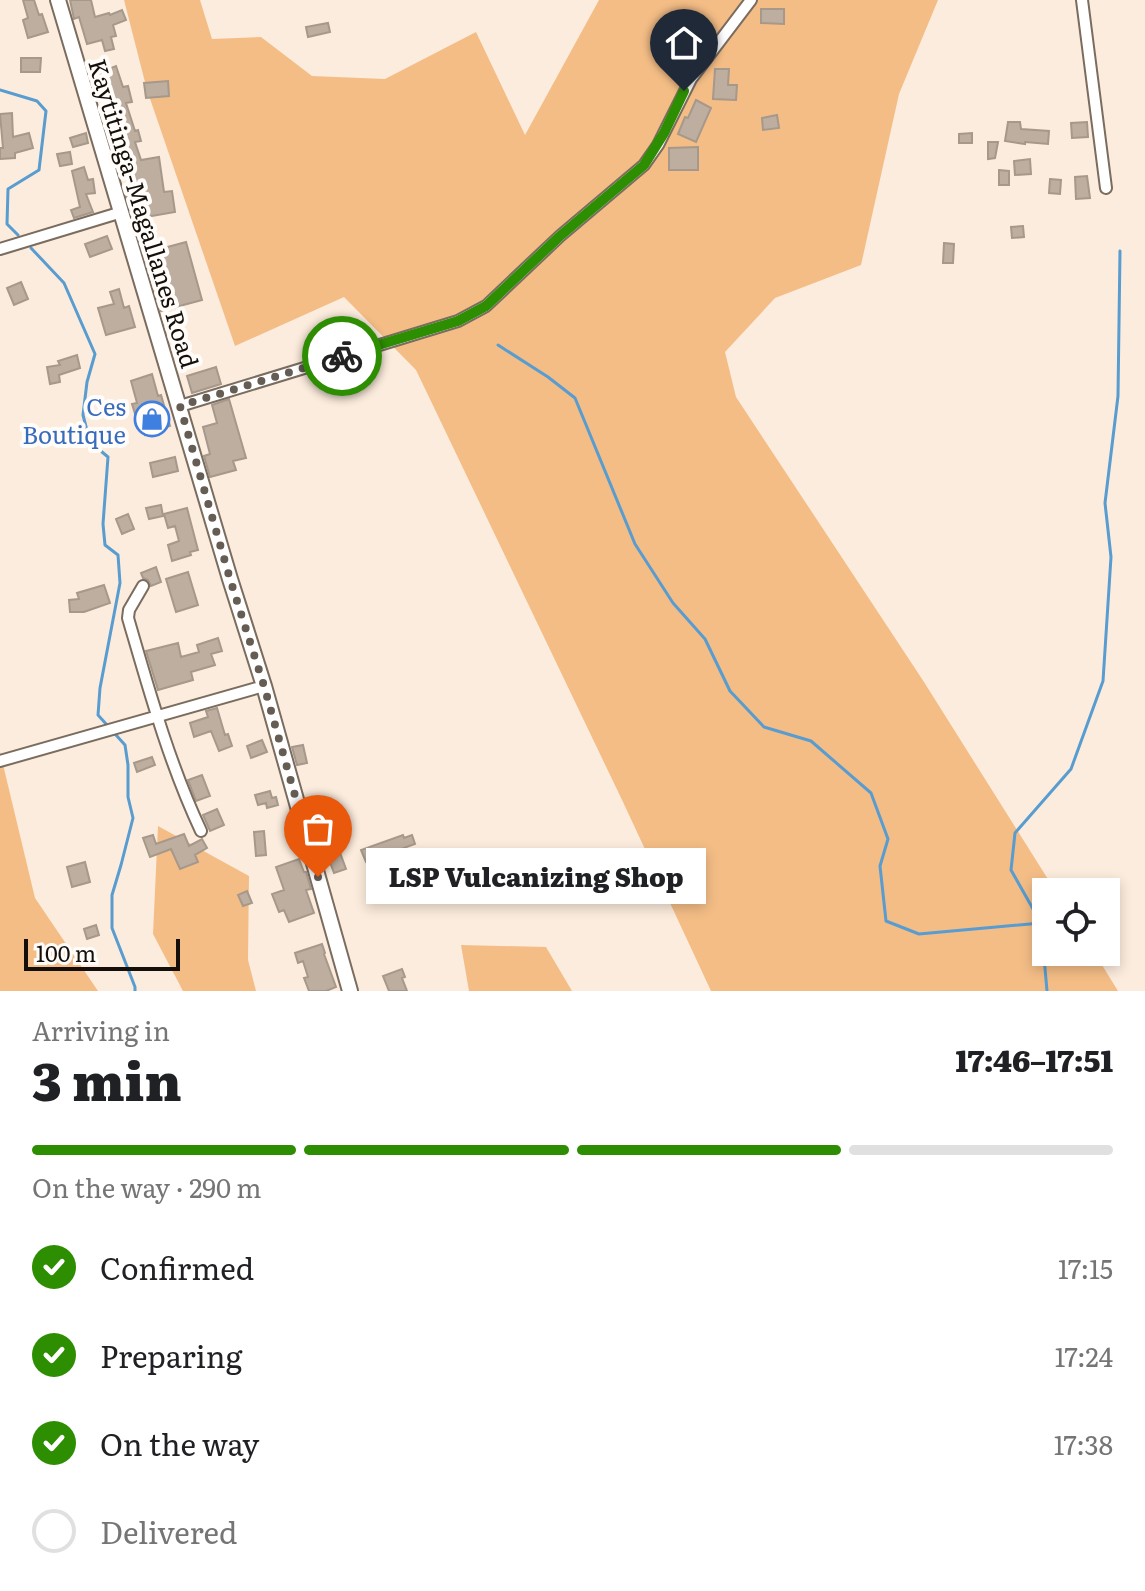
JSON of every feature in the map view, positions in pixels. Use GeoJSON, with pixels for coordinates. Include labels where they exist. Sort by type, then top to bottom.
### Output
{"type":"FeatureCollection","features":[{"type":"Feature","properties":{"kind":"main road","name":"Kaytitinga-Magallanes Road"},"geometry":{"type":"LineString","coordinates":[[58,0],[264,686],[350,991]]}},
{"type":"Feature","properties":{"kind":"street"},"geometry":{"type":"LineString","coordinates":[[180,406],[458,321],[486,306],[560,236],[644,165],[691,79],[751,0]]}},
{"type":"Feature","properties":{"kind":"street"},"geometry":{"type":"LineString","coordinates":[[1082,0],[1106,188]]}},
{"type":"Feature","properties":{"kind":"street"},"geometry":{"type":"LineString","coordinates":[[0,249],[122,212]]}},
{"type":"Feature","properties":{"kind":"street"},"geometry":{"type":"LineString","coordinates":[[143,586],[129,610],[128,618],[157,717],[201,831]]}},
{"type":"Feature","properties":{"kind":"street"},"geometry":{"type":"LineString","coordinates":[[0,761],[264,686]]}},
{"type":"Feature","properties":{"kind":"shaded area"},"geometry":{"type":"Polygon","coordinates":[[[124,0],[200,0],[212,39],[261,37],[312,76],[385,79],[476,32],[525,135],[599,0],[938,0],[899,94],[861,265],[775,298],[725,352],[736,397],[924,682],[1047,878],[1032,878],[1032,966],[1103,966],[1118,991],[711,991],[416,370],[344,297],[235,346],[147,90],[124,0]]]}},
{"type":"Feature","properties":{"kind":"shaded area"},"geometry":{"type":"Polygon","coordinates":[[[0,752],[35,898],[98,991],[0,991],[0,752]]]}},
{"type":"Feature","properties":{"kind":"shaded area"},"geometry":{"type":"Polygon","coordinates":[[[158,826],[249,876],[248,960],[256,991],[183,991],[153,934],[158,826]]]}},
{"type":"Feature","properties":{"kind":"shaded area"},"geometry":{"type":"Polygon","coordinates":[[[461,945],[546,947],[572,991],[469,991],[461,945]]]}},
{"type":"Feature","properties":{"kind":"building"},"geometry":{"type":"Polygon","coordinates":[[[23,0],[34,0],[48,32],[28,38],[23,20],[28,18],[23,0]]]}},
{"type":"Feature","properties":{"kind":"building"},"geometry":{"type":"Polygon","coordinates":[[[70,0],[91,0],[95,17],[122,10],[126,20],[113,25],[116,36],[111,37],[114,49],[105,51],[102,40],[87,44],[79,17],[74,19],[70,0]]]}},
{"type":"Feature","properties":{"kind":"building"},"geometry":{"type":"Polygon","coordinates":[[[761,9],[784,9],[784,24],[761,23],[761,9]]]}},
{"type":"Feature","properties":{"kind":"building"},"geometry":{"type":"Polygon","coordinates":[[[328,23],[330,32],[308,37],[306,27],[328,23]]]}},
{"type":"Feature","properties":{"kind":"building"},"geometry":{"type":"Polygon","coordinates":[[[689,44],[701,53],[691,66],[686,62],[678,74],[669,68],[689,44]]]}},
{"type":"Feature","properties":{"kind":"building"},"geometry":{"type":"Polygon","coordinates":[[[21,58],[41,58],[40,72],[21,72],[21,58]]]}},
{"type":"Feature","properties":{"kind":"building"},"geometry":{"type":"Polygon","coordinates":[[[106,60],[109,69],[116,66],[123,87],[128,86],[132,102],[126,103],[141,141],[135,142],[141,160],[159,157],[164,192],[172,191],[175,212],[140,218],[140,214],[134,216],[132,204],[129,205],[126,193],[135,191],[128,152],[122,154],[105,86],[97,89],[90,66],[106,60]]]}},
{"type":"Feature","properties":{"kind":"building"},"geometry":{"type":"Polygon","coordinates":[[[715,69],[729,69],[728,85],[737,85],[736,100],[713,99],[715,69]]]}},
{"type":"Feature","properties":{"kind":"building"},"geometry":{"type":"Polygon","coordinates":[[[168,81],[169,96],[146,98],[144,83],[168,81]]]}},
{"type":"Feature","properties":{"kind":"building"},"geometry":{"type":"Polygon","coordinates":[[[696,100],[711,108],[696,142],[678,134],[696,100]]]}},
{"type":"Feature","properties":{"kind":"building"},"geometry":{"type":"Polygon","coordinates":[[[12,113],[13,137],[29,133],[33,148],[15,153],[15,158],[0,159],[0,148],[3,148],[0,114],[12,113]]]}},
{"type":"Feature","properties":{"kind":"building"},"geometry":{"type":"Polygon","coordinates":[[[777,115],[779,128],[763,130],[762,118],[777,115]]]}},
{"type":"Feature","properties":{"kind":"building"},"geometry":{"type":"Polygon","coordinates":[[[1008,122],[1020,122],[1021,129],[1049,131],[1048,144],[1005,141],[1008,122]]]}},
{"type":"Feature","properties":{"kind":"building"},"geometry":{"type":"Polygon","coordinates":[[[1087,122],[1088,137],[1072,138],[1071,123],[1087,122]]]}},
{"type":"Feature","properties":{"kind":"building"},"geometry":{"type":"Polygon","coordinates":[[[86,133],[88,143],[73,147],[70,138],[86,133]]]}},
{"type":"Feature","properties":{"kind":"building"},"geometry":{"type":"Polygon","coordinates":[[[972,133],[972,143],[959,143],[959,134],[972,133]]]}},
{"type":"Feature","properties":{"kind":"building"},"geometry":{"type":"Polygon","coordinates":[[[988,142],[998,142],[995,158],[988,159],[988,142]]]}},
{"type":"Feature","properties":{"kind":"building"},"geometry":{"type":"Polygon","coordinates":[[[698,147],[698,170],[669,170],[669,148],[698,147]]]}},
{"type":"Feature","properties":{"kind":"building"},"geometry":{"type":"Polygon","coordinates":[[[70,152],[72,164],[60,166],[57,154],[70,152]]]}},
{"type":"Feature","properties":{"kind":"building"},"geometry":{"type":"Polygon","coordinates":[[[1030,159],[1031,174],[1015,175],[1014,161],[1030,159]]]}},
{"type":"Feature","properties":{"kind":"building"},"geometry":{"type":"Polygon","coordinates":[[[84,167],[88,180],[93,179],[95,193],[86,194],[93,212],[74,218],[71,210],[80,207],[72,171],[84,167]]]}},
{"type":"Feature","properties":{"kind":"building"},"geometry":{"type":"Polygon","coordinates":[[[999,170],[1009,171],[1009,185],[999,185],[999,170]]]}},
{"type":"Feature","properties":{"kind":"building"},"geometry":{"type":"Polygon","coordinates":[[[1087,176],[1090,198],[1076,199],[1075,177],[1087,176]]]}},
{"type":"Feature","properties":{"kind":"building"},"geometry":{"type":"Polygon","coordinates":[[[1050,179],[1061,180],[1060,194],[1049,193],[1050,179]]]}},
{"type":"Feature","properties":{"kind":"building"},"geometry":{"type":"Polygon","coordinates":[[[1023,226],[1024,237],[1012,238],[1011,227],[1023,226]]]}},
{"type":"Feature","properties":{"kind":"building"},"geometry":{"type":"Polygon","coordinates":[[[156,233],[160,249],[186,242],[202,300],[161,311],[144,253],[148,252],[145,235],[156,233]]]}},
{"type":"Feature","properties":{"kind":"building"},"geometry":{"type":"Polygon","coordinates":[[[107,236],[112,249],[90,257],[85,244],[107,236]]]}},
{"type":"Feature","properties":{"kind":"building"},"geometry":{"type":"Polygon","coordinates":[[[944,243],[954,244],[953,263],[943,263],[944,243]]]}},
{"type":"Feature","properties":{"kind":"building"},"geometry":{"type":"Polygon","coordinates":[[[21,282],[28,299],[14,305],[7,288],[21,282]]]}},
{"type":"Feature","properties":{"kind":"building"},"geometry":{"type":"Polygon","coordinates":[[[119,289],[124,308],[129,306],[135,327],[106,335],[98,308],[114,304],[110,292],[119,289]]]}},
{"type":"Feature","properties":{"kind":"building"},"geometry":{"type":"Polygon","coordinates":[[[77,355],[80,368],[59,375],[60,382],[50,384],[47,367],[60,365],[58,361],[77,355]]]}},
{"type":"Feature","properties":{"kind":"building"},"geometry":{"type":"Polygon","coordinates":[[[216,367],[221,384],[192,393],[187,376],[216,367]]]}},
{"type":"Feature","properties":{"kind":"building"},"geometry":{"type":"Polygon","coordinates":[[[152,374],[170,426],[145,435],[132,404],[137,403],[131,381],[152,374]]]}},
{"type":"Feature","properties":{"kind":"building"},"geometry":{"type":"Polygon","coordinates":[[[229,399],[246,458],[233,461],[236,470],[210,477],[204,456],[210,454],[203,427],[217,423],[212,405],[229,399]]]}},
{"type":"Feature","properties":{"kind":"building"},"geometry":{"type":"Polygon","coordinates":[[[175,457],[178,471],[153,477],[150,463],[175,457]]]}},
{"type":"Feature","properties":{"kind":"building"},"geometry":{"type":"Polygon","coordinates":[[[161,505],[163,516],[149,519],[146,508],[161,505]]]}},
{"type":"Feature","properties":{"kind":"building"},"geometry":{"type":"Polygon","coordinates":[[[187,508],[198,550],[172,561],[168,545],[179,541],[175,526],[168,528],[164,514],[187,508]]]}},
{"type":"Feature","properties":{"kind":"building"},"geometry":{"type":"Polygon","coordinates":[[[128,514],[134,529],[122,534],[116,519],[128,514]]]}},
{"type":"Feature","properties":{"kind":"building"},"geometry":{"type":"Polygon","coordinates":[[[156,567],[161,582],[151,586],[141,573],[156,567]]]}},
{"type":"Feature","properties":{"kind":"building"},"geometry":{"type":"Polygon","coordinates":[[[188,572],[198,605],[176,612],[166,579],[188,572]]]}},
{"type":"Feature","properties":{"kind":"building"},"geometry":{"type":"Polygon","coordinates":[[[104,585],[110,603],[84,612],[70,612],[69,600],[79,599],[77,593],[104,585]]]}},
{"type":"Feature","properties":{"kind":"building"},"geometry":{"type":"Polygon","coordinates":[[[218,638],[222,651],[211,654],[215,665],[191,672],[193,680],[158,690],[146,651],[178,643],[181,657],[199,652],[197,645],[218,638]]]}},
{"type":"Feature","properties":{"kind":"building"},"geometry":{"type":"Polygon","coordinates":[[[217,708],[225,735],[228,734],[232,746],[219,751],[211,731],[194,737],[190,723],[208,717],[206,711],[217,708]]]}},
{"type":"Feature","properties":{"kind":"building"},"geometry":{"type":"Polygon","coordinates":[[[262,740],[267,752],[251,758],[247,746],[262,740]]]}},
{"type":"Feature","properties":{"kind":"building"},"geometry":{"type":"Polygon","coordinates":[[[303,745],[307,763],[297,765],[292,747],[303,745]]]}},
{"type":"Feature","properties":{"kind":"building"},"geometry":{"type":"Polygon","coordinates":[[[152,757],[155,765],[137,772],[134,763],[152,757]]]}},
{"type":"Feature","properties":{"kind":"building"},"geometry":{"type":"Polygon","coordinates":[[[202,775],[210,796],[196,801],[188,780],[202,775]]]}},
{"type":"Feature","properties":{"kind":"building"},"geometry":{"type":"Polygon","coordinates":[[[270,791],[278,805],[267,808],[266,803],[258,805],[255,795],[270,791]]]}},
{"type":"Feature","properties":{"kind":"building"},"geometry":{"type":"Polygon","coordinates":[[[217,809],[224,825],[210,831],[203,815],[217,809]]]}},
{"type":"Feature","properties":{"kind":"building"},"geometry":{"type":"Polygon","coordinates":[[[264,831],[266,855],[256,856],[254,832],[264,831]]]}},
{"type":"Feature","properties":{"kind":"building"},"geometry":{"type":"Polygon","coordinates":[[[184,834],[189,846],[202,839],[207,848],[195,855],[198,862],[180,869],[171,849],[150,857],[143,838],[153,835],[156,844],[184,834]]]}},
{"type":"Feature","properties":{"kind":"building"},"geometry":{"type":"Polygon","coordinates":[[[403,835],[404,838],[412,835],[415,844],[366,862],[361,850],[403,835]]]}},
{"type":"Feature","properties":{"kind":"building"},"geometry":{"type":"Polygon","coordinates":[[[339,850],[346,869],[334,873],[327,854],[339,850]]]}},
{"type":"Feature","properties":{"kind":"building"},"geometry":{"type":"Polygon","coordinates":[[[299,859],[311,889],[306,890],[314,913],[289,922],[284,910],[279,912],[272,894],[284,890],[276,867],[299,859]]]}},
{"type":"Feature","properties":{"kind":"building"},"geometry":{"type":"Polygon","coordinates":[[[85,862],[90,882],[72,887],[67,867],[85,862]]]}},
{"type":"Feature","properties":{"kind":"building"},"geometry":{"type":"Polygon","coordinates":[[[247,891],[252,903],[243,906],[238,895],[247,891]]]}},
{"type":"Feature","properties":{"kind":"building"},"geometry":{"type":"Polygon","coordinates":[[[96,925],[99,935],[87,939],[84,929],[96,925]]]}},
{"type":"Feature","properties":{"kind":"building"},"geometry":{"type":"Polygon","coordinates":[[[322,944],[336,987],[326,991],[309,991],[303,961],[298,963],[295,953],[322,944]]]}},
{"type":"Feature","properties":{"kind":"building"},"geometry":{"type":"Polygon","coordinates":[[[402,969],[407,991],[389,991],[383,976],[402,969]]]}},
{"type":"Feature","properties":{"kind":"waterway"},"geometry":{"type":"LineString","coordinates":[[0,90],[37,101],[46,111],[39,170],[8,189],[7,224],[18,235]]}},
{"type":"Feature","properties":{"kind":"waterway"},"geometry":{"type":"LineString","coordinates":[[31,248],[64,283],[95,354],[87,382],[83,415],[90,442],[108,457],[103,524],[105,545],[118,555],[120,583],[100,688],[98,715],[125,745],[128,765],[128,797],[133,818],[112,895],[112,928],[135,991]]}},
{"type":"Feature","properties":{"kind":"waterway"},"geometry":{"type":"LineString","coordinates":[[1032,907],[1011,870],[1015,833],[1071,769],[1103,681],[1111,557],[1105,503],[1118,396],[1120,251]]}},
{"type":"Feature","properties":{"kind":"waterway"},"geometry":{"type":"LineString","coordinates":[[498,345],[575,398],[635,544],[673,603],[705,639],[730,691],[764,727],[811,741],[871,793],[888,839],[880,866],[886,921],[919,934],[1041,923],[1047,991]]}},
{"type":"Feature","properties":{"kind":"way so far"},"geometry":{"type":"LineString","coordinates":[[318,877],[180,406],[342,356]]}},
{"type":"Feature","properties":{"kind":"place","name":"Ces Boutique"},"geometry":{"type":"Point","coordinates":[152,419]}},
{"type":"Feature","properties":{"kind":"place","name":"LSP Vulcanizing Shop"},"geometry":{"type":"Point","coordinates":[318,877]}},
{"type":"Feature","properties":{"kind":"route"},"geometry":{"type":"LineString","coordinates":[[342,356],[458,321],[486,306],[560,236],[644,165],[684,91]]}}]}
